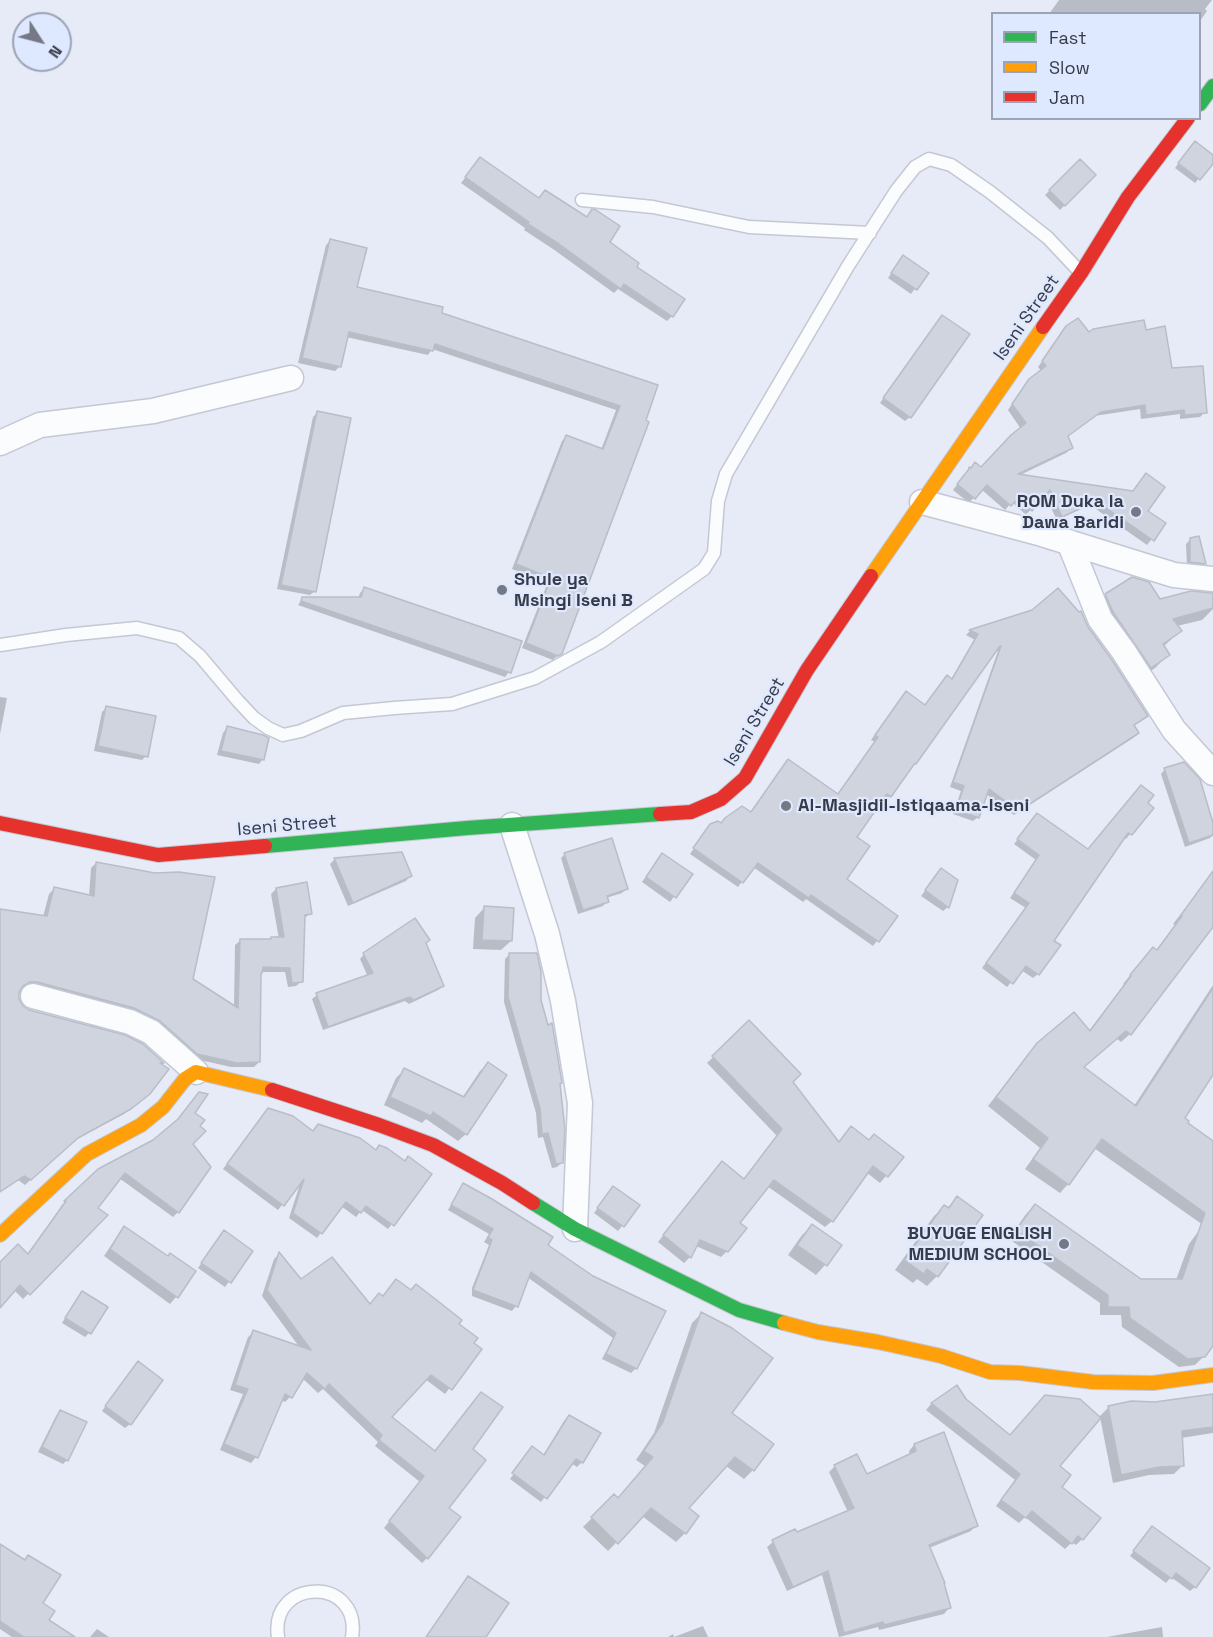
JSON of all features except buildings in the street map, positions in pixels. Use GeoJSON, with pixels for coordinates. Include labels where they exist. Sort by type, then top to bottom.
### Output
{"type":"FeatureCollection","features":[{"type":"Feature","properties":{"kind":"street"},"geometry":{"type":"LineString","coordinates":[[1201,103],[1213,86]]}},
{"type":"Feature","properties":{"kind":"street","name":"Iseni Street"},"geometry":{"type":"LineString","coordinates":[[0,823],[158,855],[691,812],[721,799],[745,778],[807,670],[1081,273],[1128,197],[1186,120]]}},
{"type":"Feature","properties":{"kind":"street"},"geometry":{"type":"LineString","coordinates":[[0,444],[40,425],[153,411],[291,378]]}},
{"type":"Feature","properties":{"kind":"street"},"geometry":{"type":"LineString","coordinates":[[922,502],[1069,542],[1174,575],[1213,579]]}},
{"type":"Feature","properties":{"kind":"street"},"geometry":{"type":"LineString","coordinates":[[1069,542],[1103,624],[1124,652],[1174,730],[1213,773]]}},
{"type":"Feature","properties":{"kind":"street"},"geometry":{"type":"LineString","coordinates":[[512,825],[548,934],[563,1001],[580,1103],[574,1229]]}},
{"type":"Feature","properties":{"kind":"street"},"geometry":{"type":"LineString","coordinates":[[33,996],[130,1022],[151,1032],[196,1072],[280,1092],[433,1145],[502,1183],[574,1229],[739,1310],[818,1332],[931,1354],[990,1372],[1020,1373],[1093,1382],[1153,1383],[1213,1375]]}},
{"type":"Feature","properties":{"kind":"street"},"geometry":{"type":"LineString","coordinates":[[0,1234],[87,1154],[141,1125],[163,1107],[185,1079],[196,1072]]}},
{"type":"Feature","properties":{"kind":"lane"},"geometry":{"type":"LineString","coordinates":[[0,645],[137,628],[179,638],[200,656],[254,718],[267,728],[283,735],[301,731],[343,713],[452,704],[536,678],[601,642],[704,569],[714,553],[718,501],[726,474],[870,232],[896,191],[915,167],[929,159],[951,165],[990,192],[1048,238],[1081,273]]}},
{"type":"Feature","properties":{"kind":"lane"},"geometry":{"type":"LineString","coordinates":[[582,200],[653,207],[750,227],[870,232]]}},
{"type":"Feature","properties":{"kind":"lane"},"geometry":{"type":"LineString","coordinates":[[278,1637],[279,1617],[284,1607],[293,1598],[315,1590],[338,1598],[346,1606],[354,1629],[352,1637]]}},
{"type":"Feature","properties":{"kind":"traffic: fast"},"geometry":{"type":"LineString","coordinates":[[1201,103],[1213,86]]}},
{"type":"Feature","properties":{"kind":"traffic: fast"},"geometry":{"type":"LineString","coordinates":[[265,846],[660,814]]}},
{"type":"Feature","properties":{"kind":"traffic: fast"},"geometry":{"type":"LineString","coordinates":[[533,1203],[575,1229],[739,1310],[784,1323]]}},
{"type":"Feature","properties":{"kind":"traffic: slow"},"geometry":{"type":"LineString","coordinates":[[871,576],[1043,327]]}},
{"type":"Feature","properties":{"kind":"traffic: slow"},"geometry":{"type":"LineString","coordinates":[[0,1235],[87,1154],[141,1125],[163,1107],[185,1079],[196,1072],[272,1090]]}},
{"type":"Feature","properties":{"kind":"traffic: slow"},"geometry":{"type":"LineString","coordinates":[[784,1323],[818,1332],[941,1356],[990,1372],[1020,1373],[1093,1382],[1153,1383],[1213,1375]]}},
{"type":"Feature","properties":{"kind":"traffic: jam"},"geometry":{"type":"LineString","coordinates":[[1043,327],[1081,273],[1128,197],[1186,120]]}},
{"type":"Feature","properties":{"kind":"traffic: jam"},"geometry":{"type":"LineString","coordinates":[[660,814],[691,812],[721,799],[745,778],[807,670],[871,576]]}},
{"type":"Feature","properties":{"kind":"traffic: jam"},"geometry":{"type":"LineString","coordinates":[[0,823],[158,855],[265,846]]}},
{"type":"Feature","properties":{"kind":"traffic: jam"},"geometry":{"type":"LineString","coordinates":[[272,1090],[433,1145],[533,1203]]}},
{"type":"Feature","properties":{"kind":"place","name":"ROM Duka la Dawa Baridi"},"geometry":{"type":"Point","coordinates":[1136,512]}},
{"type":"Feature","properties":{"kind":"place","name":"Shule ya Msingi Iseni B"},"geometry":{"type":"Point","coordinates":[502,590]}},
{"type":"Feature","properties":{"kind":"place","name":"Al-Masjidil-Istiqaama-Iseni"},"geometry":{"type":"Point","coordinates":[786,806]}},
{"type":"Feature","properties":{"kind":"place","name":"BUYUGE ENGLISH MEDIUM SCHOOL"},"geometry":{"type":"Point","coordinates":[1064,1244]}}]}
